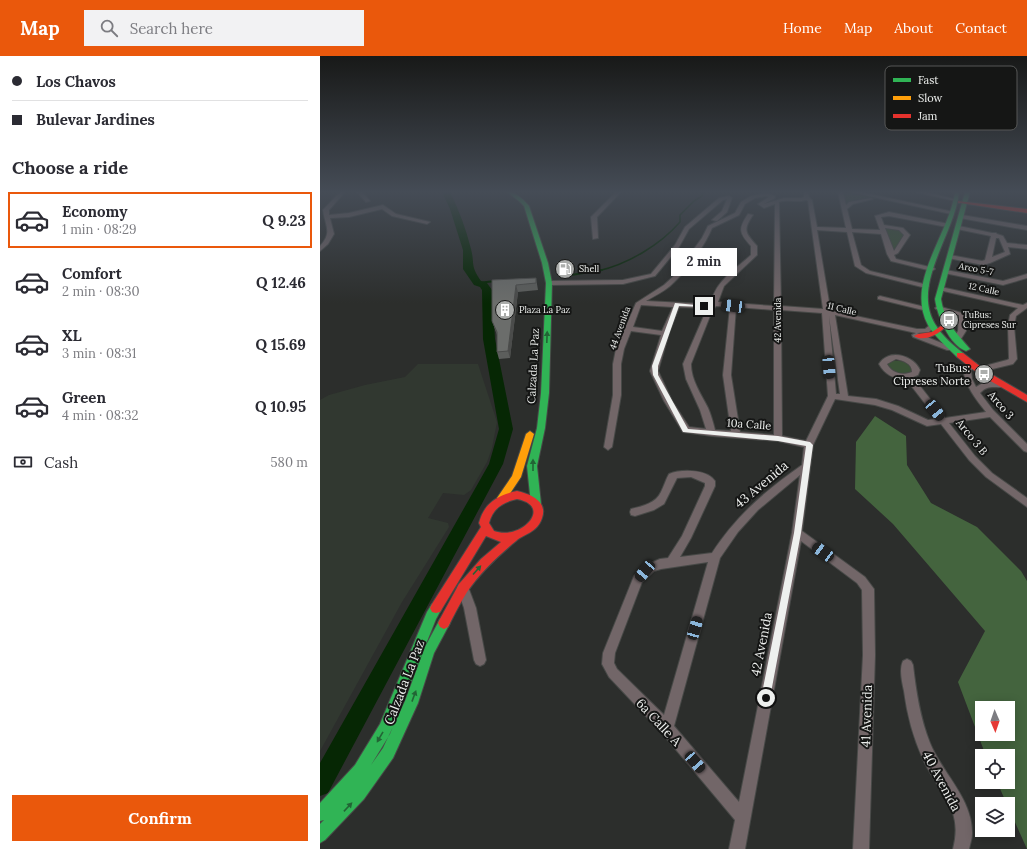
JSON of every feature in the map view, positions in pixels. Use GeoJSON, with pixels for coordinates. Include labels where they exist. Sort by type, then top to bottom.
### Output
{"type":"FeatureCollection","features":[{"type":"Feature","properties":{"kind":"main road","name":"Calzada La Paz"},"geometry":{"type":"LineString","coordinates":[[502,498],[516,477],[534,418],[541,273],[526,229]]}},
{"type":"Feature","properties":{"kind":"main road","name":"Calzada La Paz"},"geometry":{"type":"LineString","coordinates":[[534,229],[553,284],[541,428],[532,466],[536,504]]}},
{"type":"Feature","properties":{"kind":"main road"},"geometry":{"type":"LineString","coordinates":[[945,229],[927,282],[923,308],[935,329],[991,368],[1027,390]]}},
{"type":"Feature","properties":{"kind":"main road"},"geometry":{"type":"LineString","coordinates":[[918,336],[941,327],[938,299],[959,229]]}},
{"type":"Feature","properties":{"kind":"main road"},"geometry":{"type":"LineString","coordinates":[[939,247],[951,253]]}},
{"type":"Feature","properties":{"kind":"main road"},"geometry":{"type":"LineString","coordinates":[[927,282],[942,285]]}},
{"type":"Feature","properties":{"kind":"main road"},"geometry":{"type":"LineString","coordinates":[[939,312],[955,344],[977,368],[1027,399]]}},
{"type":"Feature","properties":{"kind":"main road"},"geometry":{"type":"LineString","coordinates":[[523,496],[536,504],[539,510],[537,522],[526,533],[512,538],[496,537],[485,529],[484,523],[487,511],[502,498],[523,496]]}},
{"type":"Feature","properties":{"kind":"main road","name":"Calzada La Paz"},"geometry":{"type":"LineString","coordinates":[[320,814],[360,770],[381,736],[396,704],[431,616],[485,529]]}},
{"type":"Feature","properties":{"kind":"main road","name":"Calzada La Paz"},"geometry":{"type":"LineString","coordinates":[[320,834],[359,794],[388,753],[411,703],[429,651],[463,588],[485,562],[512,538]]}},
{"type":"Feature","properties":{"kind":"street"},"geometry":{"type":"LineString","coordinates":[[321,247],[332,234],[332,229]]}},
{"type":"Feature","properties":{"kind":"street"},"geometry":{"type":"LineString","coordinates":[[595,229],[596,238]]}},
{"type":"Feature","properties":{"kind":"street","name":"44 Avenida"},"geometry":{"type":"LineString","coordinates":[[553,284],[623,282],[653,276],[677,246],[686,229]]}},
{"type":"Feature","properties":{"kind":"street","name":"44 Avenida"},"geometry":{"type":"LineString","coordinates":[[608,447],[617,395],[617,364],[628,328],[639,303],[666,286],[678,276],[705,238],[709,229]]}},
{"type":"Feature","properties":{"kind":"street"},"geometry":{"type":"LineString","coordinates":[[712,433],[702,404],[691,383],[687,368],[698,336],[709,311],[714,304],[718,291],[722,285],[754,255],[754,246],[743,235],[743,229]]}},
{"type":"Feature","properties":{"kind":"street","name":"42 Avenida"},"geometry":{"type":"LineString","coordinates":[[777,229],[778,438]]}},
{"type":"Feature","properties":{"kind":"street"},"geometry":{"type":"LineString","coordinates":[[814,229],[826,312],[844,397]]}},
{"type":"Feature","properties":{"kind":"street"},"geometry":{"type":"LineString","coordinates":[[832,229],[882,229]]}},
{"type":"Feature","properties":{"kind":"street"},"geometry":{"type":"LineString","coordinates":[[882,229],[891,256],[896,262],[932,269]]}},
{"type":"Feature","properties":{"kind":"street"},"geometry":{"type":"LineString","coordinates":[[891,256],[896,252],[907,235],[898,229]]}},
{"type":"Feature","properties":{"kind":"street"},"geometry":{"type":"LineString","coordinates":[[951,253],[978,262],[988,262],[1007,255],[1006,245],[1003,239],[979,229]]}},
{"type":"Feature","properties":{"kind":"street"},"geometry":{"type":"LineString","coordinates":[[849,230],[858,266],[868,272],[927,282]]}},
{"type":"Feature","properties":{"kind":"street"},"geometry":{"type":"LineString","coordinates":[[988,262],[994,234]]}},
{"type":"Feature","properties":{"kind":"street"},"geometry":{"type":"LineString","coordinates":[[1006,245],[1027,247]]}},
{"type":"Feature","properties":{"kind":"street","name":"Arco 5-7"},"geometry":{"type":"LineString","coordinates":[[946,272],[1003,283],[1027,276]]}},
{"type":"Feature","properties":{"kind":"street"},"geometry":{"type":"LineString","coordinates":[[553,284],[555,294]]}},
{"type":"Feature","properties":{"kind":"street","name":"12 Calle"},"geometry":{"type":"LineString","coordinates":[[942,285],[1025,306]]}},
{"type":"Feature","properties":{"kind":"street"},"geometry":{"type":"LineString","coordinates":[[880,298],[923,308]]}},
{"type":"Feature","properties":{"kind":"street"},"geometry":{"type":"LineString","coordinates":[[639,303],[704,306]]}},
{"type":"Feature","properties":{"kind":"street"},"geometry":{"type":"LineString","coordinates":[[628,328],[665,333],[677,304]]}},
{"type":"Feature","properties":{"kind":"street"},"geometry":{"type":"LineString","coordinates":[[714,304],[826,312]]}},
{"type":"Feature","properties":{"kind":"street"},"geometry":{"type":"LineString","coordinates":[[733,306],[727,375],[736,435]]}},
{"type":"Feature","properties":{"kind":"street"},"geometry":{"type":"LineString","coordinates":[[977,368],[991,368],[1013,359],[1011,326],[1013,315],[1025,306]]}},
{"type":"Feature","properties":{"kind":"street"},"geometry":{"type":"LineString","coordinates":[[810,445],[832,396],[826,312]]}},
{"type":"Feature","properties":{"kind":"street","name":"11 Calle"},"geometry":{"type":"LineString","coordinates":[[826,312],[917,331],[935,329]]}},
{"type":"Feature","properties":{"kind":"street","name":"11 Calle"},"geometry":{"type":"LineString","coordinates":[[826,312],[955,344]]}},
{"type":"Feature","properties":{"kind":"street"},"geometry":{"type":"LineString","coordinates":[[939,312],[962,314],[962,331],[955,344]]}},
{"type":"Feature","properties":{"kind":"street","name":"10a Calle"},"geometry":{"type":"LineString","coordinates":[[665,333],[654,371],[668,401],[686,430],[778,438],[810,445]]}},
{"type":"Feature","properties":{"kind":"street","name":"Arco 3"},"geometry":{"type":"LineString","coordinates":[[977,368],[967,369],[966,376],[975,393],[993,414],[1025,445]]}},
{"type":"Feature","properties":{"kind":"street","name":"Arco 3 B"},"geometry":{"type":"LineString","coordinates":[[908,376],[972,458],[989,475],[1027,503]]}},
{"type":"Feature","properties":{"kind":"street","name":"Arco 3"},"geometry":{"type":"LineString","coordinates":[[975,393],[979,388],[987,384],[1004,386]]}},
{"type":"Feature","properties":{"kind":"street"},"geometry":{"type":"LineString","coordinates":[[832,396],[876,402],[927,423],[993,414]]}},
{"type":"Feature","properties":{"kind":"street","name":"42 Avenida"},"geometry":{"type":"LineString","coordinates":[[737,849],[798,533],[805,467],[810,445]]}},
{"type":"Feature","properties":{"kind":"street","name":"43 Avenida"},"geometry":{"type":"LineString","coordinates":[[667,728],[715,557],[729,534],[750,509],[805,467]]}},
{"type":"Feature","properties":{"kind":"street"},"geometry":{"type":"LineString","coordinates":[[635,512],[652,508],[664,500],[672,476],[675,474],[679,473],[705,477],[710,481],[710,486],[689,532],[671,563]]}},
{"type":"Feature","properties":{"kind":"street","name":"41 Avenida"},"geometry":{"type":"LineString","coordinates":[[798,533],[865,584],[868,589],[869,655],[862,849]]}},
{"type":"Feature","properties":{"kind":"street"},"geometry":{"type":"LineString","coordinates":[[671,563],[715,557]]}},
{"type":"Feature","properties":{"kind":"street","name":"6a Calle A"},"geometry":{"type":"LineString","coordinates":[[671,563],[650,568],[638,579],[609,652],[608,664],[613,673],[667,728],[742,817]]}},
{"type":"Feature","properties":{"kind":"street"},"geometry":{"type":"LineString","coordinates":[[463,588],[470,608],[480,660]]}},
{"type":"Feature","properties":{"kind":"street","name":"40 Avenida"},"geometry":{"type":"LineString","coordinates":[[907,665],[910,697],[923,745],[932,764],[945,782],[959,809],[965,827],[965,839],[961,849]]}},
{"type":"Feature","properties":{"kind":"shaded area"},"geometry":{"type":"Polygon","coordinates":[[[418,364],[478,364],[497,422],[492,448],[487,462],[471,490],[464,495],[443,493],[428,518],[448,523],[449,527],[402,602],[320,751],[320,400],[329,395],[365,385],[405,377],[418,364]]]}},
{"type":"Feature","properties":{"kind":"green space"},"geometry":{"type":"Polygon","coordinates":[[[883,229],[901,230],[905,234],[894,252],[883,229]]]}},
{"type":"Feature","properties":{"kind":"green space"},"geometry":{"type":"Polygon","coordinates":[[[891,360],[908,362],[914,370],[911,374],[900,374],[891,371],[886,363],[891,360]]]}},
{"type":"Feature","properties":{"kind":"green space"},"geometry":{"type":"Polygon","coordinates":[[[875,416],[906,436],[907,465],[931,503],[977,527],[1021,571],[1027,581],[1027,849],[1015,822],[1015,797],[1004,797],[1000,789],[1015,789],[1015,749],[983,749],[980,741],[1015,741],[1015,701],[975,701],[975,727],[958,682],[985,631],[893,524],[855,489],[856,442],[875,416]]]}},
{"type":"Feature","properties":{"kind":"building","name":"Plaza La Paz"},"geometry":{"type":"Polygon","coordinates":[[[536,278],[536,283],[516,285],[508,351],[497,352],[497,332],[492,321],[492,280],[536,278]]]}},
{"type":"Feature","properties":{"kind":"waterway"},"geometry":{"type":"LineString","coordinates":[[320,785],[496,464],[506,429],[489,339],[487,290],[484,285],[477,283],[468,269],[467,250],[460,229]]}},
{"type":"Feature","properties":{"kind":"waterway"},"geometry":{"type":"LineString","coordinates":[[601,270],[621,264],[643,252],[653,246],[673,229]]}},
{"type":"Feature","properties":{"kind":"waterway"},"geometry":{"type":"LineString","coordinates":[[565,276],[601,270]]}},
{"type":"Feature","properties":{"kind":"waterway"},"geometry":{"type":"LineString","coordinates":[[477,283],[496,281]]}},
{"type":"Feature","properties":{"kind":"traffic: fast"},"geometry":{"type":"LineString","coordinates":[[534,229],[545,263],[549,283],[545,393],[541,428],[532,466],[536,504]]}},
{"type":"Feature","properties":{"kind":"traffic: fast"},"geometry":{"type":"LineString","coordinates":[[946,229],[931,267],[926,283],[924,297],[926,311],[932,325],[943,339],[960,355]]}},
{"type":"Feature","properties":{"kind":"traffic: fast"},"geometry":{"type":"LineString","coordinates":[[958,229],[938,299],[941,314],[947,327],[966,349]]}},
{"type":"Feature","properties":{"kind":"traffic: fast"},"geometry":{"type":"LineString","coordinates":[[320,814],[360,770],[385,729],[431,616],[436,608]]}},
{"type":"Feature","properties":{"kind":"traffic: fast"},"geometry":{"type":"LineString","coordinates":[[320,835],[359,794],[388,753],[411,703],[429,651],[444,623]]}},
{"type":"Feature","properties":{"kind":"traffic: slow"},"geometry":{"type":"LineString","coordinates":[[502,498],[516,477],[530,434]]}},
{"type":"Feature","properties":{"kind":"traffic: jam"},"geometry":{"type":"LineString","coordinates":[[918,336],[934,334],[941,328]]}},
{"type":"Feature","properties":{"kind":"traffic: jam"},"geometry":{"type":"LineString","coordinates":[[960,355],[983,373],[1027,399]]}},
{"type":"Feature","properties":{"kind":"traffic: jam"},"geometry":{"type":"LineString","coordinates":[[517,495],[532,500],[537,507],[539,513],[533,525],[527,530],[512,537],[501,538],[490,534],[484,523],[488,511],[500,500],[517,495]]}},
{"type":"Feature","properties":{"kind":"traffic: jam"},"geometry":{"type":"LineString","coordinates":[[436,608],[485,529]]}},
{"type":"Feature","properties":{"kind":"traffic: jam"},"geometry":{"type":"LineString","coordinates":[[444,623],[463,588],[485,562],[512,538]]}},
{"type":"Feature","properties":{"kind":"place","name":"Shell"},"geometry":{"type":"Point","coordinates":[565,269]}},
{"type":"Feature","properties":{"kind":"place","name":"Plaza La Paz"},"geometry":{"type":"Point","coordinates":[505,310]}},
{"type":"Feature","properties":{"kind":"place","name":"TuBus: Cipreses Sur"},"geometry":{"type":"Point","coordinates":[949,320]}},
{"type":"Feature","properties":{"kind":"place","name":"TuBus: Cipreses Norte"},"geometry":{"type":"Point","coordinates":[984,374]}},
{"type":"Feature","properties":{"kind":"route"},"geometry":{"type":"LineString","coordinates":[[704,306],[677,304],[665,333],[654,371],[668,401],[686,430],[690,432],[778,438],[810,445],[805,467],[798,533],[766,698]]}}]}
